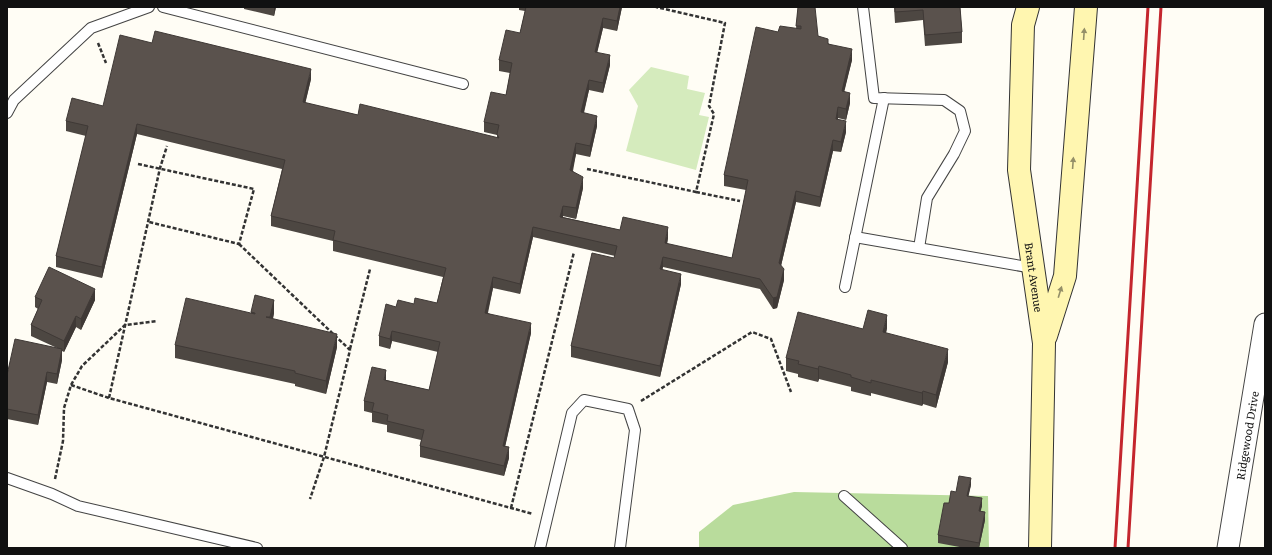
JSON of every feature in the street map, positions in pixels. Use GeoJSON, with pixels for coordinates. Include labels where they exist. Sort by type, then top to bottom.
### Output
{"type":"FeatureCollection","features":[{"type":"Feature","properties":{"kind":"main road","name":"Brant Avenue"},"geometry":{"type":"LineString","coordinates":[[1028,7],[1023,25],[1019,170],[1044,343],[1040,548]]}},
{"type":"Feature","properties":{"kind":"main road"},"geometry":{"type":"LineString","coordinates":[[1044,343],[1064,276],[1086,7]]}},
{"type":"Feature","properties":{"kind":"street","name":"Ridgewood Drive"},"geometry":{"type":"LineString","coordinates":[[1228,548],[1265,324]]}},
{"type":"Feature","properties":{"kind":"lane"},"geometry":{"type":"LineString","coordinates":[[7,113],[14,100],[91,28],[149,7]]}},
{"type":"Feature","properties":{"kind":"lane"},"geometry":{"type":"LineString","coordinates":[[162,7],[463,84]]}},
{"type":"Feature","properties":{"kind":"lane"},"geometry":{"type":"LineString","coordinates":[[863,7],[874,98],[944,100],[960,111],[965,131],[954,154],[927,198],[919,248]]}},
{"type":"Feature","properties":{"kind":"lane"},"geometry":{"type":"LineString","coordinates":[[845,287],[884,98]]}},
{"type":"Feature","properties":{"kind":"lane"},"geometry":{"type":"LineString","coordinates":[[855,237],[1033,268]]}},
{"type":"Feature","properties":{"kind":"lane"},"geometry":{"type":"LineString","coordinates":[[540,548],[572,413],[584,400],[628,409],[635,430],[620,548]]}},
{"type":"Feature","properties":{"kind":"lane"},"geometry":{"type":"LineString","coordinates":[[7,478],[52,494],[78,506],[257,548]]}},
{"type":"Feature","properties":{"kind":"lane"},"geometry":{"type":"LineString","coordinates":[[844,496],[902,548]]}},
{"type":"Feature","properties":{"kind":"path"},"geometry":{"type":"LineString","coordinates":[[656,7],[725,23],[709,106],[714,114],[696,192]]}},
{"type":"Feature","properties":{"kind":"path"},"geometry":{"type":"LineString","coordinates":[[91,28],[106,63]]}},
{"type":"Feature","properties":{"kind":"path"},"geometry":{"type":"LineString","coordinates":[[108,398],[160,168],[167,146]]}},
{"type":"Feature","properties":{"kind":"path"},"geometry":{"type":"LineString","coordinates":[[138,164],[254,189],[239,244]]}},
{"type":"Feature","properties":{"kind":"path"},"geometry":{"type":"LineString","coordinates":[[587,169],[740,201]]}},
{"type":"Feature","properties":{"kind":"path"},"geometry":{"type":"LineString","coordinates":[[149,222],[239,244],[350,350]]}},
{"type":"Feature","properties":{"kind":"path"},"geometry":{"type":"LineString","coordinates":[[511,508],[574,252]]}},
{"type":"Feature","properties":{"kind":"path"},"geometry":{"type":"LineString","coordinates":[[310,499],[324,457],[370,269]]}},
{"type":"Feature","properties":{"kind":"path"},"geometry":{"type":"LineString","coordinates":[[52,494],[63,441],[64,408],[70,385],[82,366],[125,325],[157,321]]}},
{"type":"Feature","properties":{"kind":"path"},"geometry":{"type":"LineString","coordinates":[[628,409],[752,332],[771,339],[791,392]]}},
{"type":"Feature","properties":{"kind":"path"},"geometry":{"type":"LineString","coordinates":[[70,385],[108,398],[547,518]]}},
{"type":"Feature","properties":{"kind":"green space"},"geometry":{"type":"Polygon","coordinates":[[[651,67],[689,76],[687,89],[705,93],[699,115],[709,117],[696,170],[626,151],[638,106],[629,90],[651,67]]]}},
{"type":"Feature","properties":{"kind":"green space"},"geometry":{"type":"Polygon","coordinates":[[[794,492],[988,496],[989,548],[699,548],[699,532],[733,505],[794,492]]]}},
{"type":"Feature","properties":{"kind":"building"},"geometry":{"type":"Polygon","coordinates":[[[526,7],[620,7],[617,21],[603,18],[595,52],[610,55],[603,83],[589,80],[581,112],[597,116],[590,146],[576,143],[570,170],[583,177],[576,208],[563,206],[560,217],[620,230],[623,217],[668,227],[665,243],[732,258],[748,180],[724,175],[756,27],[778,32],[780,26],[801,29],[801,26],[796,26],[798,7],[815,7],[818,36],[828,39],[828,44],[852,49],[842,91],[850,93],[846,109],[838,107],[836,119],[846,121],[841,142],[833,140],[820,197],[796,191],[779,263],[784,269],[777,297],[773,298],[760,279],[663,257],[660,269],[681,274],[660,366],[571,346],[592,253],[614,258],[617,246],[533,227],[520,284],[493,277],[485,313],[531,323],[503,446],[509,447],[504,466],[420,446],[424,430],[387,421],[388,415],[372,411],[374,403],[364,401],[372,367],[386,370],[384,380],[429,390],[440,342],[392,331],[390,339],[379,336],[386,304],[396,307],[398,300],[414,304],[415,298],[437,303],[446,268],[333,240],[335,231],[271,216],[285,160],[137,124],[102,267],[56,256],[88,126],[66,121],[72,98],[103,106],[120,35],[152,43],[155,31],[311,69],[303,102],[358,115],[360,104],[499,138],[497,134],[499,125],[484,122],[491,92],[506,95],[512,63],[499,60],[506,30],[520,33],[526,7]]]}},
{"type":"Feature","properties":{"kind":"building"},"geometry":{"type":"Polygon","coordinates":[[[895,7],[960,7],[962,32],[925,35],[923,10],[895,12],[895,7]]]}},
{"type":"Feature","properties":{"kind":"building"},"geometry":{"type":"Polygon","coordinates":[[[49,267],[95,289],[81,319],[76,316],[64,341],[31,325],[42,300],[35,297],[49,267]]]}},
{"type":"Feature","properties":{"kind":"building"},"geometry":{"type":"Polygon","coordinates":[[[255,295],[274,300],[270,317],[266,317],[337,334],[326,381],[295,373],[295,371],[175,345],[186,298],[255,314],[251,312],[255,295]]]}},
{"type":"Feature","properties":{"kind":"building"},"geometry":{"type":"Polygon","coordinates":[[[868,310],[887,315],[883,332],[948,349],[936,395],[871,380],[871,383],[851,377],[851,375],[819,366],[818,369],[798,364],[799,361],[786,358],[798,312],[863,329],[868,310]]]}},
{"type":"Feature","properties":{"kind":"building"},"geometry":{"type":"Polygon","coordinates":[[[15,339],[62,349],[57,374],[47,372],[38,415],[7,409],[7,375],[15,339]]]}},
{"type":"Feature","properties":{"kind":"building"},"geometry":{"type":"Polygon","coordinates":[[[959,476],[971,478],[967,496],[982,498],[979,511],[985,512],[979,543],[938,535],[944,503],[949,503],[951,491],[956,492],[959,476]]]}},
{"type":"Feature","properties":{"kind":"railway"},"geometry":{"type":"LineString","coordinates":[[1115,548],[1148,7]]}},
{"type":"Feature","properties":{"kind":"railway"},"geometry":{"type":"LineString","coordinates":[[1128,548],[1161,7]]}}]}
